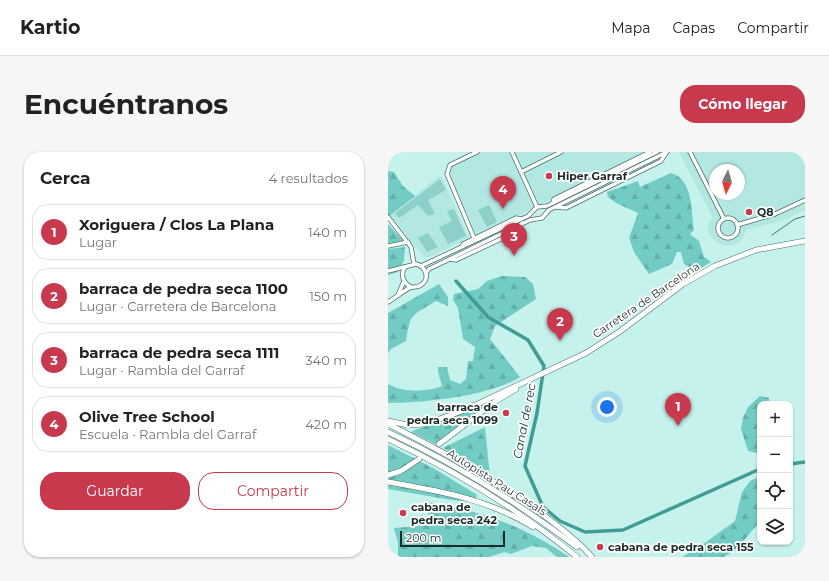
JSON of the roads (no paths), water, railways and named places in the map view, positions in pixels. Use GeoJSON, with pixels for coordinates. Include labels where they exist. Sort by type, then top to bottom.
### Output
{"type":"FeatureCollection","features":[{"type":"Feature","properties":{"kind":"highway","name":"Carretera de Barcelona"},"geometry":{"type":"LineString","coordinates":[[526,382],[570,362],[604,342],[683,284],[715,266],[761,249],[805,241]]}},
{"type":"Feature","properties":{"kind":"highway"},"geometry":{"type":"LineString","coordinates":[[388,422],[408,425],[435,422],[526,382]]}},
{"type":"Feature","properties":{"kind":"highway"},"geometry":{"type":"LineString","coordinates":[[439,444],[496,401],[526,382]]}},
{"type":"Feature","properties":{"kind":"highway"},"geometry":{"type":"LineString","coordinates":[[388,422],[450,455],[495,482],[552,522],[592,557]]}},
{"type":"Feature","properties":{"kind":"highway","name":"Autopista Pau Casals"},"geometry":{"type":"LineString","coordinates":[[388,432],[446,461],[496,490],[592,557]]}},
{"type":"Feature","properties":{"kind":"highway","name":"Autopista Pau Casals"},"geometry":{"type":"LineString","coordinates":[[388,439],[493,496],[577,557]]}},
{"type":"Feature","properties":{"kind":"highway"},"geometry":{"type":"LineString","coordinates":[[388,475],[401,471],[419,459]]}},
{"type":"Feature","properties":{"kind":"highway"},"geometry":{"type":"LineString","coordinates":[[388,482],[456,494],[490,505],[516,517],[562,545]]}},
{"type":"Feature","properties":{"kind":"street"},"geometry":{"type":"LineString","coordinates":[[474,238],[448,180],[448,169],[450,165],[477,152]]}},
{"type":"Feature","properties":{"kind":"street"},"geometry":{"type":"LineString","coordinates":[[512,152],[538,208],[545,214]]}},
{"type":"Feature","properties":{"kind":"street"},"geometry":{"type":"LineString","coordinates":[[521,172],[561,152]]}},
{"type":"Feature","properties":{"kind":"street"},"geometry":{"type":"LineString","coordinates":[[638,152],[640,156]]}},
{"type":"Feature","properties":{"kind":"street"},"geometry":{"type":"LineString","coordinates":[[538,208],[534,214],[545,223],[545,214],[554,205],[554,199],[650,152]]}},
{"type":"Feature","properties":{"kind":"street"},"geometry":{"type":"LineString","coordinates":[[390,271],[414,264],[423,266],[521,219],[538,208],[554,205],[657,152]]}},
{"type":"Feature","properties":{"kind":"street"},"geometry":{"type":"LineString","coordinates":[[554,205],[566,208],[661,161],[666,152]]}},
{"type":"Feature","properties":{"kind":"street"},"geometry":{"type":"LineString","coordinates":[[690,152],[724,219]]}},
{"type":"Feature","properties":{"kind":"street"},"geometry":{"type":"LineString","coordinates":[[737,225],[774,215],[805,200]]}},
{"type":"Feature","properties":{"kind":"street"},"geometry":{"type":"LineString","coordinates":[[388,217],[408,242],[411,248],[414,264]]}},
{"type":"Feature","properties":{"kind":"street"},"geometry":{"type":"LineString","coordinates":[[462,248],[463,244],[474,238],[516,218],[521,219]]}},
{"type":"Feature","properties":{"kind":"street"},"geometry":{"type":"LineString","coordinates":[[388,302],[412,287],[418,287],[423,283],[429,269],[449,259],[456,260],[518,231],[522,223],[538,218]]}},
{"type":"Feature","properties":{"kind":"street"},"geometry":{"type":"LineString","coordinates":[[724,219],[733,220],[737,225],[736,234],[730,238],[724,237],[718,230],[719,224],[724,219]]}},
{"type":"Feature","properties":{"kind":"street"},"geometry":{"type":"LineString","coordinates":[[388,246],[408,242]]}},
{"type":"Feature","properties":{"kind":"street"},"geometry":{"type":"LineString","coordinates":[[423,266],[426,273]]}},
{"type":"Feature","properties":{"kind":"street"},"geometry":{"type":"LineString","coordinates":[[396,298],[402,289],[406,267]]}},
{"type":"Feature","properties":{"kind":"street"},"geometry":{"type":"LineString","coordinates":[[390,271],[412,287]]}},
{"type":"Feature","properties":{"kind":"waterway"},"geometry":{"type":"LineString","coordinates":[[772,235],[795,219],[805,216]]}},
{"type":"Feature","properties":{"kind":"waterway","name":"Canal de rec"},"geometry":{"type":"LineString","coordinates":[[456,281],[488,317],[528,340],[544,366],[537,413],[525,466],[543,507],[560,521],[585,532],[623,530],[757,470]]}},
{"type":"Feature","properties":{"kind":"waterway","name":"Canal de rec"},"geometry":{"type":"LineString","coordinates":[[793,464],[805,462]]}},
{"type":"Feature","properties":{"kind":"tunnel"},"geometry":{"type":"LineString","coordinates":[[420,459],[439,444]]}},
{"type":"Feature","properties":{"kind":"place","name":"Hiper Garraf"},"geometry":{"type":"Point","coordinates":[549,176]}},
{"type":"Feature","properties":{"kind":"place","name":"Olive Tree School"},"geometry":{"type":"Point","coordinates":[503,209]}},
{"type":"Feature","properties":{"kind":"place","name":"Q8"},"geometry":{"type":"Point","coordinates":[749,212]}},
{"type":"Feature","properties":{"kind":"place","name":"barraca de pedra seca 1111"},"geometry":{"type":"Point","coordinates":[514,256]}},
{"type":"Feature","properties":{"kind":"place","name":"barraca de pedra seca 1100"},"geometry":{"type":"Point","coordinates":[560,341]}},
{"type":"Feature","properties":{"kind":"place","name":"barraca de pedra seca 1099"},"geometry":{"type":"Point","coordinates":[506,413]}},
{"type":"Feature","properties":{"kind":"place","name":"Xoriguera / Clos La Plana"},"geometry":{"type":"Point","coordinates":[678,426]}},
{"type":"Feature","properties":{"kind":"place","name":"cabana de pedra seca 242"},"geometry":{"type":"Point","coordinates":[403,513]}},
{"type":"Feature","properties":{"kind":"place","name":"cabana de pedra seca 155"},"geometry":{"type":"Point","coordinates":[600,547]}}]}
